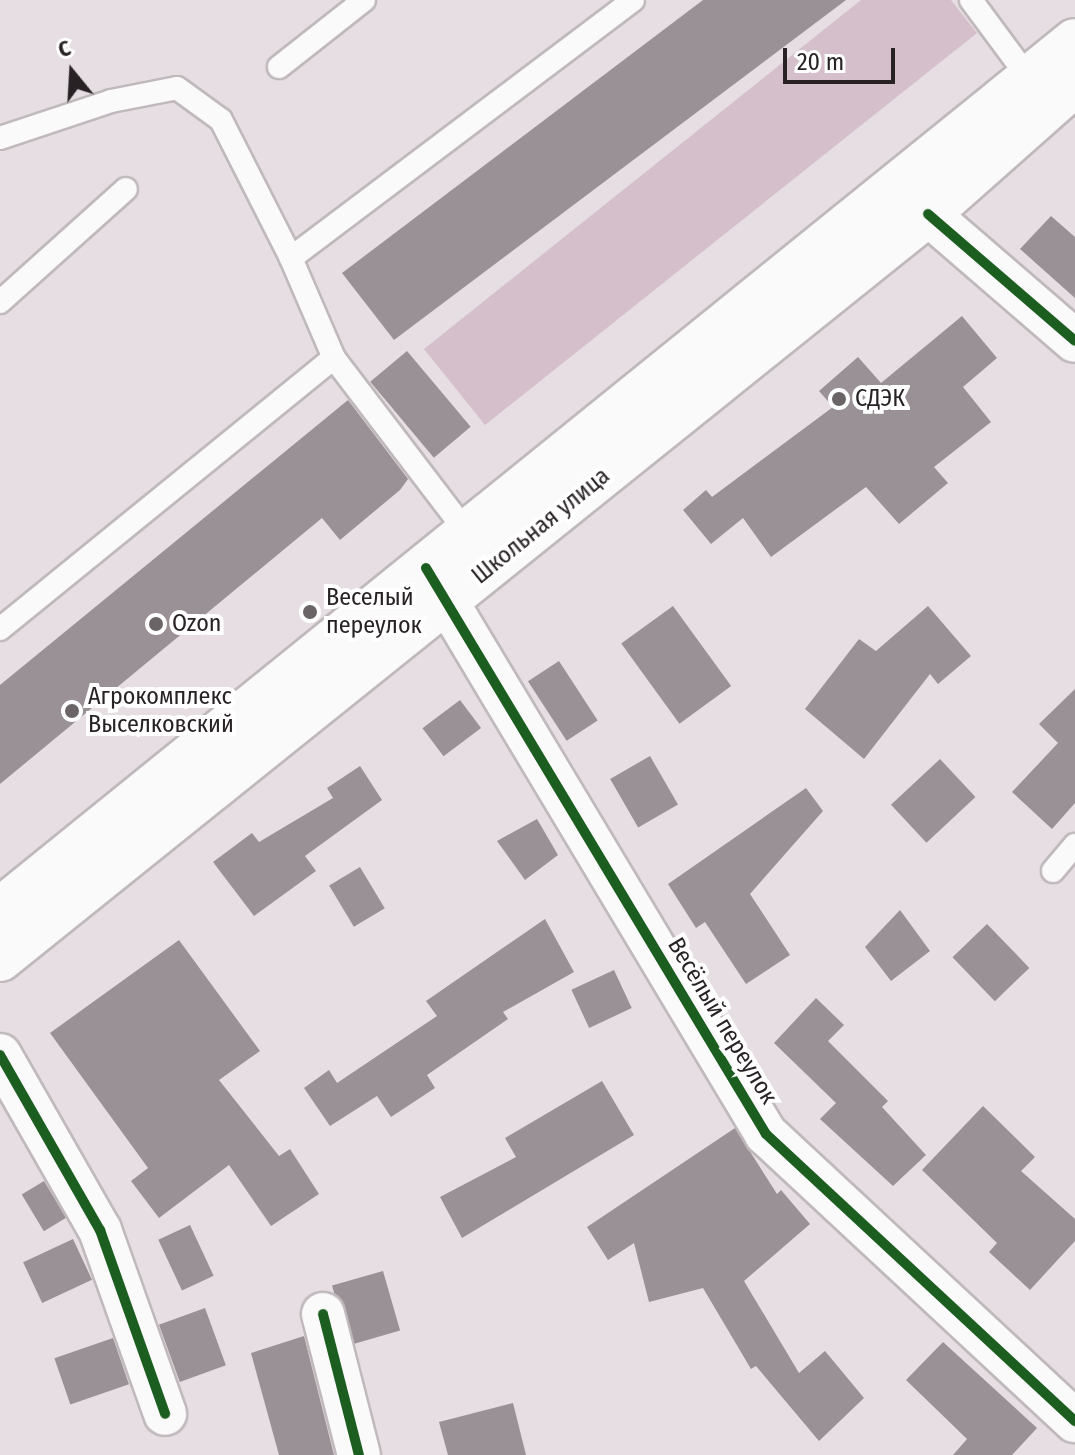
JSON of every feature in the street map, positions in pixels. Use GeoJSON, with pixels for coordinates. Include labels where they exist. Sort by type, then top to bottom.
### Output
{"type":"FeatureCollection","features":[{"type":"Feature","properties":{"kind":"main road","name":"Школьная улица"},"geometry":{"type":"LineString","coordinates":[[480,550],[1075,41]]}},
{"type":"Feature","properties":{"kind":"main road","name":"Школьная улица"},"geometry":{"type":"LineString","coordinates":[[0,910],[928,214],[1075,84]]}},
{"type":"Feature","properties":{"kind":"main road","name":"Школьная улица"},"geometry":{"type":"LineString","coordinates":[[0,959],[437,584]]}},
{"type":"Feature","properties":{"kind":"street"},"geometry":{"type":"LineString","coordinates":[[928,214],[1075,341]]}},
{"type":"Feature","properties":{"kind":"street","name":"Весёлый переулок"},"geometry":{"type":"LineString","coordinates":[[437,584],[766,1134],[1075,1421]]}},
{"type":"Feature","properties":{"kind":"street"},"geometry":{"type":"LineString","coordinates":[[0,1055],[100,1230],[165,1414]]}},
{"type":"Feature","properties":{"kind":"street"},"geometry":{"type":"LineString","coordinates":[[323,1314],[359,1455]]}},
{"type":"Feature","properties":{"kind":"lane"},"geometry":{"type":"LineString","coordinates":[[279,67],[364,0]]}},
{"type":"Feature","properties":{"kind":"lane"},"geometry":{"type":"LineString","coordinates":[[291,258],[633,0]]}},
{"type":"Feature","properties":{"kind":"lane"},"geometry":{"type":"LineString","coordinates":[[971,0],[1031,81]]}},
{"type":"Feature","properties":{"kind":"lane"},"geometry":{"type":"LineString","coordinates":[[0,138],[111,101],[177,88],[221,120],[291,258],[334,358],[480,550]]}},
{"type":"Feature","properties":{"kind":"lane"},"geometry":{"type":"LineString","coordinates":[[0,302],[126,189]]}},
{"type":"Feature","properties":{"kind":"lane"},"geometry":{"type":"LineString","coordinates":[[0,629],[334,358]]}},
{"type":"Feature","properties":{"kind":"lane"},"geometry":{"type":"LineString","coordinates":[[1053,871],[1075,845]]}},
{"type":"Feature","properties":{"kind":"shaded area"},"geometry":{"type":"Polygon","coordinates":[[[861,0],[951,0],[977,33],[485,425],[424,349],[861,0]]]}},
{"type":"Feature","properties":{"kind":"building"},"geometry":{"type":"Polygon","coordinates":[[[703,0],[846,0],[394,340],[342,273],[703,0]]]}},
{"type":"Feature","properties":{"kind":"building"},"geometry":{"type":"Polygon","coordinates":[[[1051,216],[1075,237],[1075,298],[1020,249],[1051,216]]]}},
{"type":"Feature","properties":{"kind":"building"},"geometry":{"type":"Polygon","coordinates":[[[962,316],[997,358],[963,387],[991,422],[934,467],[948,483],[899,524],[866,487],[771,557],[743,518],[711,544],[683,510],[706,490],[712,497],[833,407],[819,391],[858,357],[881,383],[962,316]]]}},
{"type":"Feature","properties":{"kind":"building"},"geometry":{"type":"Polygon","coordinates":[[[407,351],[471,427],[434,458],[370,382],[407,351]]]}},
{"type":"Feature","properties":{"kind":"building"},"geometry":{"type":"Polygon","coordinates":[[[348,400],[408,479],[400,490],[340,540],[322,518],[0,784],[0,685],[348,400]]]}},
{"type":"Feature","properties":{"kind":"building"},"geometry":{"type":"Polygon","coordinates":[[[673,606],[731,686],[679,724],[621,644],[673,606]]]}},
{"type":"Feature","properties":{"kind":"building"},"geometry":{"type":"Polygon","coordinates":[[[928,606],[971,656],[938,684],[930,674],[864,759],[805,709],[859,639],[876,651],[928,606]]]}},
{"type":"Feature","properties":{"kind":"building"},"geometry":{"type":"Polygon","coordinates":[[[559,661],[598,721],[567,741],[528,681],[559,661]]]}},
{"type":"Feature","properties":{"kind":"building"},"geometry":{"type":"Polygon","coordinates":[[[1075,689],[1075,803],[1052,829],[1012,792],[1058,743],[1039,724],[1075,689]]]}},
{"type":"Feature","properties":{"kind":"building"},"geometry":{"type":"Polygon","coordinates":[[[460,700],[481,728],[444,756],[422,728],[460,700]]]}},
{"type":"Feature","properties":{"kind":"building"},"geometry":{"type":"Polygon","coordinates":[[[650,756],[678,804],[638,827],[610,779],[650,756]]]}},
{"type":"Feature","properties":{"kind":"building"},"geometry":{"type":"Polygon","coordinates":[[[940,759],[975,797],[926,843],[891,805],[940,759]]]}},
{"type":"Feature","properties":{"kind":"building"},"geometry":{"type":"Polygon","coordinates":[[[360,766],[382,800],[305,856],[316,871],[254,916],[213,862],[252,833],[259,842],[333,798],[327,788],[360,766]]]}},
{"type":"Feature","properties":{"kind":"building"},"geometry":{"type":"Polygon","coordinates":[[[806,788],[823,811],[750,894],[790,955],[746,984],[705,922],[696,928],[668,884],[806,788]]]}},
{"type":"Feature","properties":{"kind":"building"},"geometry":{"type":"Polygon","coordinates":[[[537,819],[558,855],[525,880],[497,841],[537,819]]]}},
{"type":"Feature","properties":{"kind":"building"},"geometry":{"type":"Polygon","coordinates":[[[360,867],[385,908],[354,927],[329,886],[360,867]]]}},
{"type":"Feature","properties":{"kind":"building"},"geometry":{"type":"Polygon","coordinates":[[[900,910],[930,951],[891,981],[865,947],[900,910]]]}},
{"type":"Feature","properties":{"kind":"building"},"geometry":{"type":"Polygon","coordinates":[[[545,919],[574,972],[503,1012],[508,1019],[427,1075],[435,1088],[391,1117],[377,1096],[330,1126],[304,1088],[329,1070],[337,1083],[437,1016],[426,1001],[545,919]]]}},
{"type":"Feature","properties":{"kind":"building"},"geometry":{"type":"Polygon","coordinates":[[[987,924],[1029,968],[995,1001],[952,957],[987,924]]]}},
{"type":"Feature","properties":{"kind":"building"},"geometry":{"type":"Polygon","coordinates":[[[179,940],[260,1051],[219,1080],[279,1156],[290,1149],[319,1194],[271,1226],[229,1165],[159,1218],[131,1181],[148,1168],[50,1033],[179,940]]]}},
{"type":"Feature","properties":{"kind":"building"},"geometry":{"type":"Polygon","coordinates":[[[614,970],[632,1008],[589,1028],[571,990],[614,970]]]}},
{"type":"Feature","properties":{"kind":"building"},"geometry":{"type":"Polygon","coordinates":[[[816,998],[844,1025],[828,1041],[888,1101],[882,1107],[926,1155],[893,1186],[820,1119],[836,1103],[774,1043],[816,998]]]}},
{"type":"Feature","properties":{"kind":"building"},"geometry":{"type":"Polygon","coordinates":[[[602,1081],[634,1135],[462,1238],[440,1197],[516,1157],[505,1138],[602,1081]]]}},
{"type":"Feature","properties":{"kind":"building"},"geometry":{"type":"Polygon","coordinates":[[[983,1106],[1035,1157],[1021,1171],[1075,1219],[1075,1241],[1030,1290],[989,1252],[997,1243],[922,1170],[983,1106]]]}},
{"type":"Feature","properties":{"kind":"building"},"geometry":{"type":"Polygon","coordinates":[[[735,1128],[777,1194],[781,1190],[810,1224],[744,1281],[799,1373],[825,1351],[864,1398],[819,1441],[756,1366],[751,1369],[703,1288],[649,1302],[634,1243],[608,1260],[587,1227],[735,1128]]]}},
{"type":"Feature","properties":{"kind":"building"},"geometry":{"type":"Polygon","coordinates":[[[44,1181],[66,1218],[44,1231],[22,1194],[44,1181]]]}},
{"type":"Feature","properties":{"kind":"building"},"geometry":{"type":"Polygon","coordinates":[[[190,1225],[214,1276],[182,1291],[158,1240],[190,1225]]]}},
{"type":"Feature","properties":{"kind":"building"},"geometry":{"type":"Polygon","coordinates":[[[73,1239],[92,1280],[42,1303],[23,1262],[73,1239]]]}},
{"type":"Feature","properties":{"kind":"building"},"geometry":{"type":"Polygon","coordinates":[[[383,1271],[400,1331],[349,1345],[332,1286],[383,1271]]]}},
{"type":"Feature","properties":{"kind":"building"},"geometry":{"type":"Polygon","coordinates":[[[205,1308],[226,1365],[180,1382],[159,1325],[205,1308]]]}},
{"type":"Feature","properties":{"kind":"building"},"geometry":{"type":"Polygon","coordinates":[[[304,1336],[334,1455],[279,1455],[251,1353],[304,1336]]]}},
{"type":"Feature","properties":{"kind":"building"},"geometry":{"type":"Polygon","coordinates":[[[113,1338],[129,1384],[70,1405],[54,1358],[113,1338]]]}},
{"type":"Feature","properties":{"kind":"building"},"geometry":{"type":"Polygon","coordinates":[[[943,1342],[1037,1428],[1012,1455],[953,1455],[967,1439],[906,1380],[943,1342]]]}},
{"type":"Feature","properties":{"kind":"building"},"geometry":{"type":"Polygon","coordinates":[[[513,1403],[526,1455],[448,1455],[439,1422],[513,1403]]]}},
{"type":"Feature","properties":{"kind":"cycle path"},"geometry":{"type":"LineString","coordinates":[[928,214],[1075,341]]}},
{"type":"Feature","properties":{"kind":"cycle path"},"geometry":{"type":"LineString","coordinates":[[426,568],[766,1134],[1075,1421]]}},
{"type":"Feature","properties":{"kind":"cycle path"},"geometry":{"type":"LineString","coordinates":[[0,1055],[100,1230],[165,1414]]}},
{"type":"Feature","properties":{"kind":"cycle path"},"geometry":{"type":"LineString","coordinates":[[323,1314],[359,1455]]}},
{"type":"Feature","properties":{"kind":"place","name":"СДЭК"},"geometry":{"type":"Point","coordinates":[839,399]}},
{"type":"Feature","properties":{"kind":"place","name":"Веселый переулок"},"geometry":{"type":"Point","coordinates":[310,612]}},
{"type":"Feature","properties":{"kind":"place","name":"Ozon"},"geometry":{"type":"Point","coordinates":[156,624]}},
{"type":"Feature","properties":{"kind":"place","name":"Агрокомплекс Выселковский"},"geometry":{"type":"Point","coordinates":[72,711]}}]}
